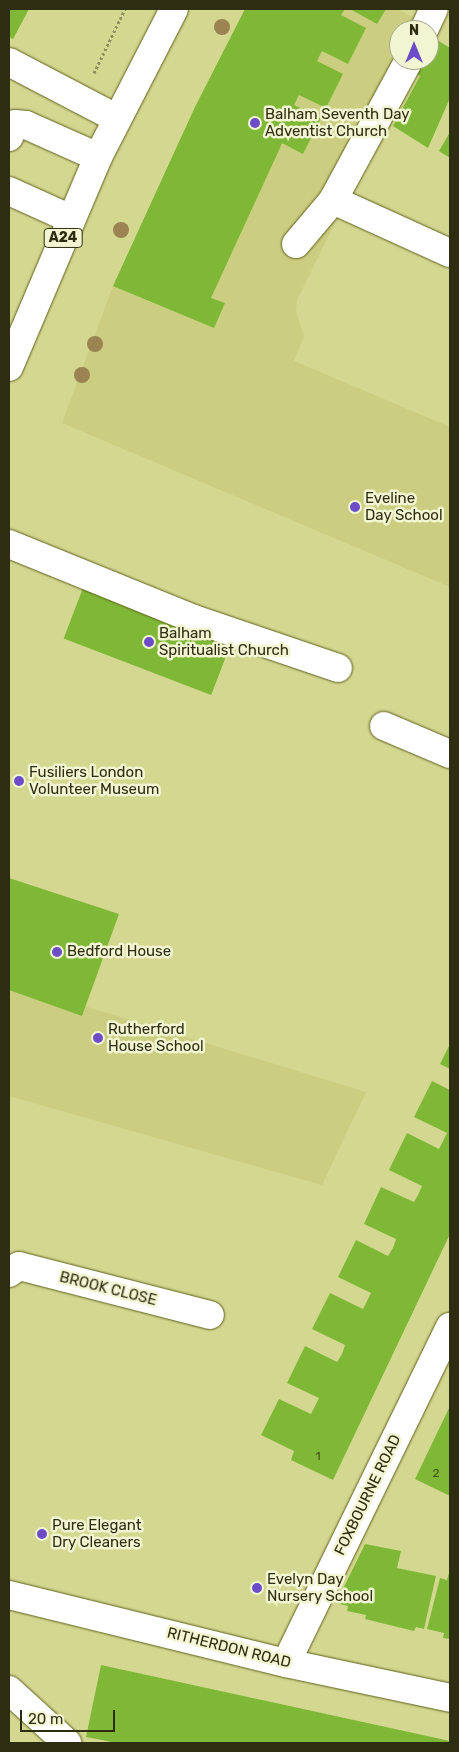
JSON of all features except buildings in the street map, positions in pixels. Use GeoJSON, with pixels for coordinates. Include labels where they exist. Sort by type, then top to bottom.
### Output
{"type":"FeatureCollection","features":[{"type":"Feature","properties":{"kind":"main road","name":"A24"},"geometry":{"type":"LineString","coordinates":[[9,367],[98,157],[118,114],[174,9]]}},
{"type":"Feature","properties":{"kind":"main road"},"geometry":{"type":"LineString","coordinates":[[9,62],[118,114]]}},
{"type":"Feature","properties":{"kind":"main road"},"geometry":{"type":"LineString","coordinates":[[296,244],[333,200],[404,70]]}},
{"type":"Feature","properties":{"kind":"main road"},"geometry":{"type":"LineString","coordinates":[[9,137],[15,124],[26,125],[98,157]]}},
{"type":"Feature","properties":{"kind":"main road"},"geometry":{"type":"LineString","coordinates":[[9,191],[71,219]]}},
{"type":"Feature","properties":{"kind":"main road"},"geometry":{"type":"LineString","coordinates":[[333,200],[450,253]]}},
{"type":"Feature","properties":{"kind":"main road"},"geometry":{"type":"LineString","coordinates":[[9,544],[194,619],[338,668]]}},
{"type":"Feature","properties":{"kind":"main road"},"geometry":{"type":"LineString","coordinates":[[384,726],[450,754]]}},
{"type":"Feature","properties":{"kind":"main road","name":"BROOK CLOSE"},"geometry":{"type":"LineString","coordinates":[[9,1273],[19,1266],[210,1315]]}},
{"type":"Feature","properties":{"kind":"main road","name":"FOXBOURNE ROAD"},"geometry":{"type":"LineString","coordinates":[[286,1663],[450,1326]]}},
{"type":"Feature","properties":{"kind":"main road","name":"RITHERDON ROAD"},"geometry":{"type":"LineString","coordinates":[[9,1595],[286,1663],[450,1698]]}},
{"type":"Feature","properties":{"kind":"main road"},"geometry":{"type":"LineString","coordinates":[[9,1690],[67,1743]]}},
{"type":"Feature","properties":{"kind":"path"},"geometry":{"type":"LineString","coordinates":[[118,114],[94,74],[125,9]]}},
{"type":"Feature","properties":{"kind":"shaded area"},"geometry":{"type":"Polygon","coordinates":[[[245,9],[398,9],[417,20],[389,20],[389,70],[395,70],[350,192],[297,300],[296,311],[304,337],[294,361],[450,427],[450,587],[62,423],[113,286],[195,107],[245,9]]]}},
{"type":"Feature","properties":{"kind":"shaded area","name":"Rutherford House School"},"geometry":{"type":"Polygon","coordinates":[[[9,983],[366,1092],[322,1185],[9,1096],[9,983]]]}},
{"type":"Feature","properties":{"kind":"place","name":"Balham Seventh Day Adventist Church"},"geometry":{"type":"Point","coordinates":[255,123]}},
{"type":"Feature","properties":{"kind":"place","name":"Eveline Day School"},"geometry":{"type":"Point","coordinates":[355,507]}},
{"type":"Feature","properties":{"kind":"place","name":"Balham Spiritualist Church"},"geometry":{"type":"Point","coordinates":[149,642]}},
{"type":"Feature","properties":{"kind":"place","name":"Fusiliers London Volunteer Museum"},"geometry":{"type":"Point","coordinates":[19,781]}},
{"type":"Feature","properties":{"kind":"place","name":"Bedford House"},"geometry":{"type":"Point","coordinates":[57,952]}},
{"type":"Feature","properties":{"kind":"place","name":"Rutherford House School"},"geometry":{"type":"Point","coordinates":[98,1038]}},
{"type":"Feature","properties":{"kind":"place","name":"Pure Elegant Dry Cleaners"},"geometry":{"type":"Point","coordinates":[42,1534]}},
{"type":"Feature","properties":{"kind":"place","name":"Evelyn Day Nursery School"},"geometry":{"type":"Point","coordinates":[257,1588]}}]}
